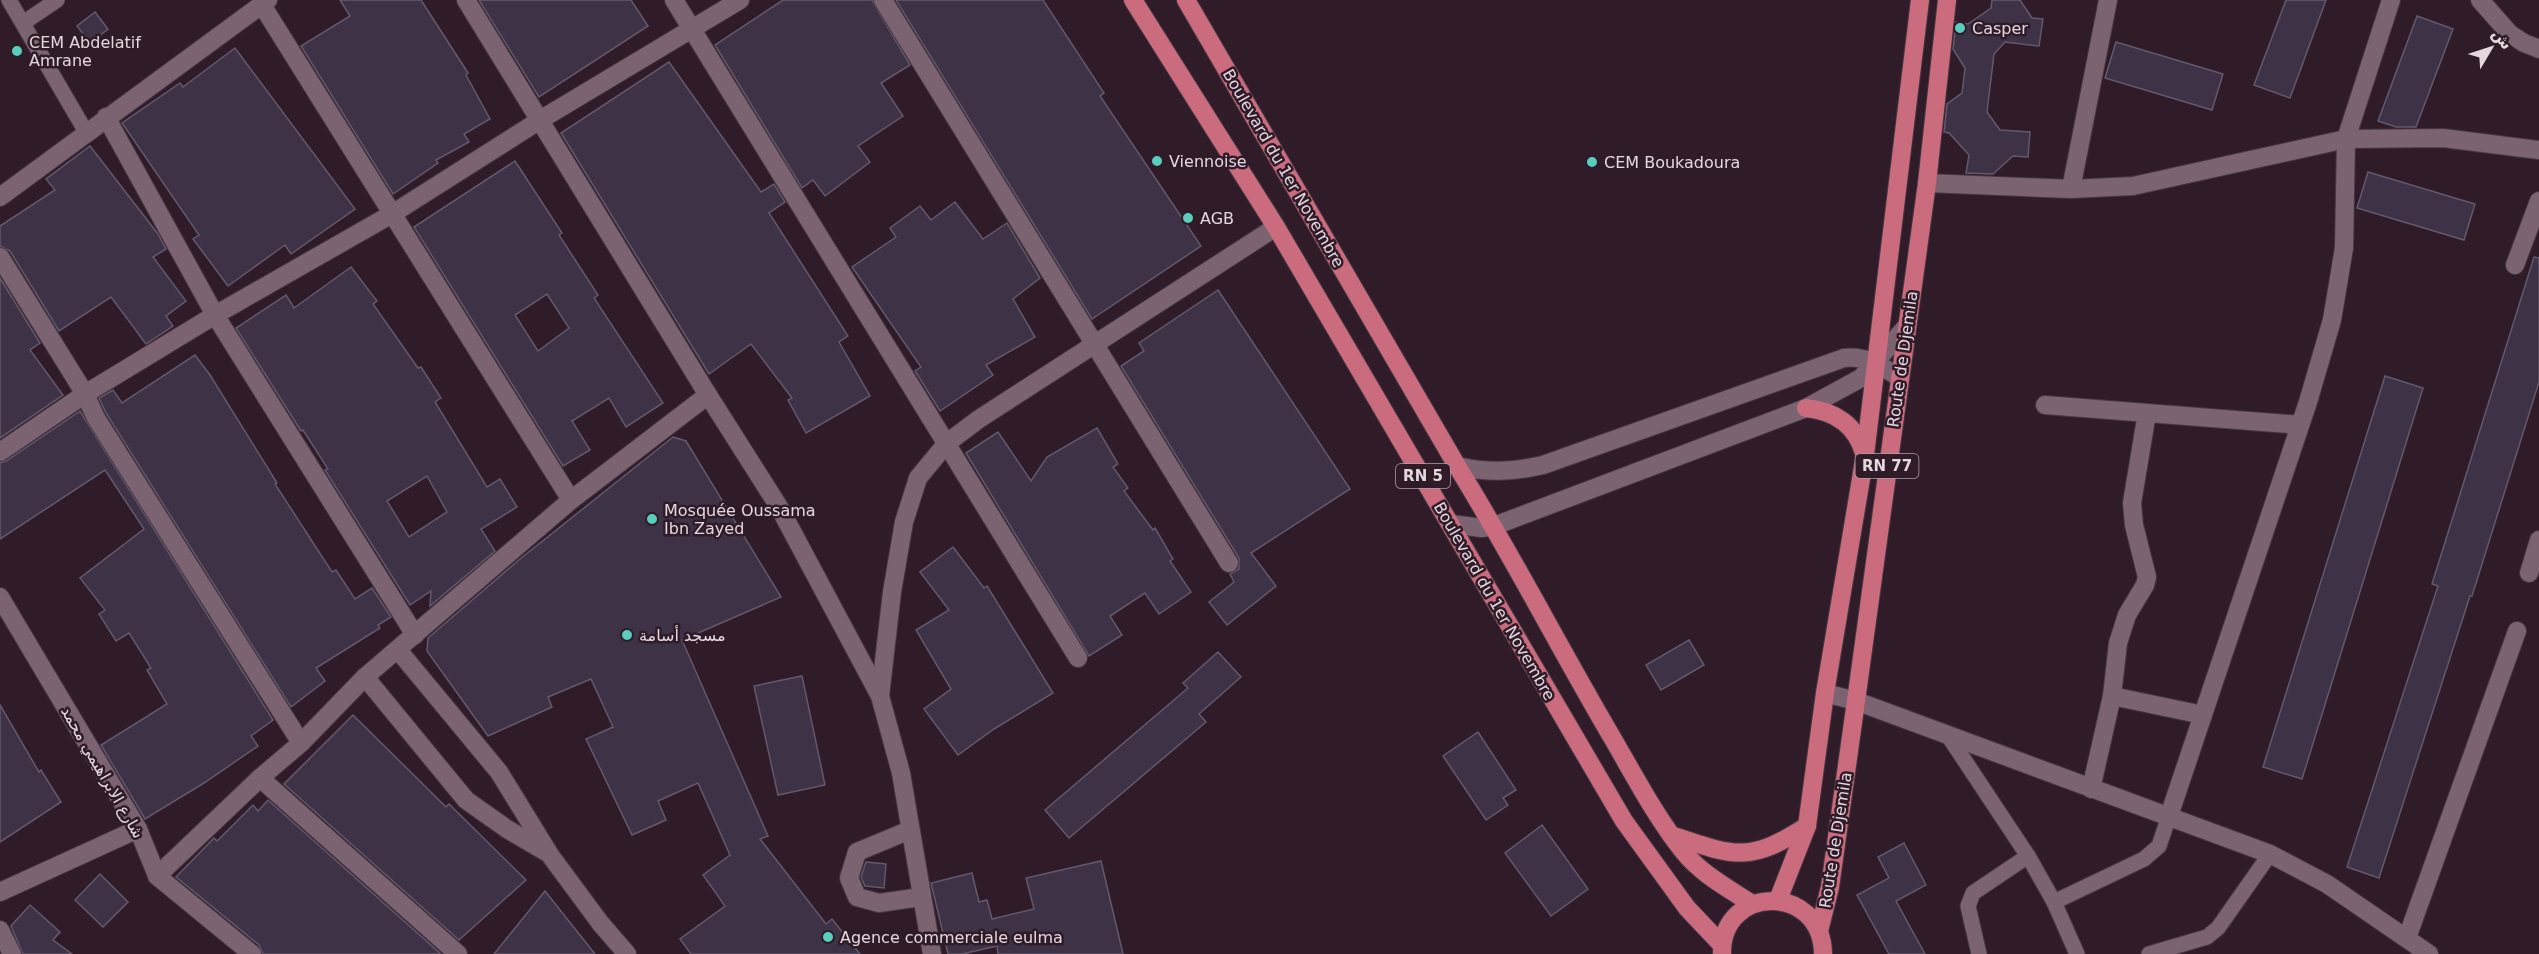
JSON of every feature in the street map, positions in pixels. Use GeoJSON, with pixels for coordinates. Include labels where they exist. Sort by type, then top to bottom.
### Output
{"type":"FeatureCollection","features":[{"type":"Feature","properties":{"kind":"main road","name":"Boulevard du 1er Novembre"},"geometry":{"type":"LineString","coordinates":[[1133,0],[1276,227],[1624,821],[1687,908],[1722,950]]}},
{"type":"Feature","properties":{"kind":"main road","name":"Boulevard du 1er Novembre"},"geometry":{"type":"LineString","coordinates":[[1186,0],[1456,466],[1494,526],[1569,664],[1662,822],[1684,853],[1704,872],[1752,904]]}},
{"type":"Feature","properties":{"kind":"main road","name":"Route de Djemila"},"geometry":{"type":"LineString","coordinates":[[1778,900],[1807,826],[1825,693],[1865,455],[1920,0]]}},
{"type":"Feature","properties":{"kind":"main road","name":"Route de Djemila"},"geometry":{"type":"LineString","coordinates":[[1819,931],[1830,887],[1856,701],[1927,183],[1947,0]]}},
{"type":"Feature","properties":{"kind":"main road"},"geometry":{"type":"LineString","coordinates":[[1806,408],[1826,411],[1844,421],[1861,442],[1865,455]]}},
{"type":"Feature","properties":{"kind":"main road"},"geometry":{"type":"LineString","coordinates":[[1541,681],[1569,664]]}},
{"type":"Feature","properties":{"kind":"main road"},"geometry":{"type":"LineString","coordinates":[[1671,835],[1736,854],[1779,844],[1807,826]]}},
{"type":"Feature","properties":{"kind":"main road"},"geometry":{"type":"LineString","coordinates":[[1722,950],[1725,932],[1731,921],[1752,904],[1778,900],[1791,903],[1803,910],[1819,931],[1823,954]]}},
{"type":"Feature","properties":{"kind":"street"},"geometry":{"type":"LineString","coordinates":[[466,0],[779,507],[880,696],[901,773],[932,954]]}},
{"type":"Feature","properties":{"kind":"street"},"geometry":{"type":"LineString","coordinates":[[674,0],[1078,658]]}},
{"type":"Feature","properties":{"kind":"street"},"geometry":{"type":"LineString","coordinates":[[0,452],[85,394],[215,315],[392,214],[540,120],[740,0]]}},
{"type":"Feature","properties":{"kind":"street"},"geometry":{"type":"LineString","coordinates":[[883,0],[1229,563]]}},
{"type":"Feature","properties":{"kind":"street"},"geometry":{"type":"LineString","coordinates":[[2071,189],[2108,0]]}},
{"type":"Feature","properties":{"kind":"street"},"geometry":{"type":"LineString","coordinates":[[2169,816],[2300,425],[2332,320],[2344,248],[2346,139],[2391,0]]}},
{"type":"Feature","properties":{"kind":"street"},"geometry":{"type":"LineString","coordinates":[[2480,0],[2510,33],[2524,43],[2539,49]]}},
{"type":"Feature","properties":{"kind":"street"},"geometry":{"type":"LineString","coordinates":[[0,197],[265,2],[392,214],[571,500]]}},
{"type":"Feature","properties":{"kind":"street"},"geometry":{"type":"LineString","coordinates":[[106,117],[215,315],[415,635]]}},
{"type":"Feature","properties":{"kind":"street"},"geometry":{"type":"LineString","coordinates":[[1927,183],[2071,189],[2133,186],[2346,139],[2443,138],[2539,150]]}},
{"type":"Feature","properties":{"kind":"street"},"geometry":{"type":"LineString","coordinates":[[2515,265],[2539,201]]}},
{"type":"Feature","properties":{"kind":"street"},"geometry":{"type":"LineString","coordinates":[[880,696],[891,592],[904,522],[918,478],[947,443],[979,419],[1276,227]]}},
{"type":"Feature","properties":{"kind":"street"},"geometry":{"type":"LineString","coordinates":[[0,257],[85,394],[96,418],[301,743]]}},
{"type":"Feature","properties":{"kind":"street"},"geometry":{"type":"LineString","coordinates":[[1451,524],[1482,528],[1494,526],[1806,408],[1855,383],[1906,327]]}},
{"type":"Feature","properties":{"kind":"street"},"geometry":{"type":"LineString","coordinates":[[1456,466],[1498,472],[1543,465],[1844,358],[1862,358],[1875,362],[1899,376]]}},
{"type":"Feature","properties":{"kind":"street"},"geometry":{"type":"LineString","coordinates":[[157,876],[260,778],[301,743],[365,677],[571,500],[708,395]]}},
{"type":"Feature","properties":{"kind":"street"},"geometry":{"type":"LineString","coordinates":[[2045,405],[2300,425]]}},
{"type":"Feature","properties":{"kind":"street"},"geometry":{"type":"LineString","coordinates":[[2091,789],[2112,696],[2121,633],[2127,615],[2145,585],[2147,577],[2134,525],[2133,503],[2147,413]]}},
{"type":"Feature","properties":{"kind":"street"},"geometry":{"type":"LineString","coordinates":[[2529,573],[2539,540]]}},
{"type":"Feature","properties":{"kind":"street","name":"شارع الابراهيمي محمد"},"geometry":{"type":"LineString","coordinates":[[0,597],[138,830],[157,876],[252,954]]}},
{"type":"Feature","properties":{"kind":"street"},"geometry":{"type":"LineString","coordinates":[[2407,938],[2517,631]]}},
{"type":"Feature","properties":{"kind":"street"},"geometry":{"type":"LineString","coordinates":[[399,650],[499,772],[550,855],[601,924],[627,954]]}},
{"type":"Feature","properties":{"kind":"street"},"geometry":{"type":"LineString","coordinates":[[365,677],[466,800],[507,829],[550,855]]}},
{"type":"Feature","properties":{"kind":"street"},"geometry":{"type":"LineString","coordinates":[[1825,693],[1856,701],[2270,854],[2327,884],[2429,954]]}},
{"type":"Feature","properties":{"kind":"street"},"geometry":{"type":"LineString","coordinates":[[2112,696],[2203,715]]}},
{"type":"Feature","properties":{"kind":"street"},"geometry":{"type":"LineString","coordinates":[[260,778],[458,954]]}},
{"type":"Feature","properties":{"kind":"street"},"geometry":{"type":"LineString","coordinates":[[0,892],[138,830]]}},
{"type":"Feature","properties":{"kind":"street"},"geometry":{"type":"LineString","coordinates":[[910,830],[857,852],[849,878],[857,897],[879,903],[921,897]]}},
{"type":"Feature","properties":{"kind":"street"},"geometry":{"type":"LineString","coordinates":[[0,930],[12,954]]}},
{"type":"Feature","properties":{"kind":"lane"},"geometry":{"type":"LineString","coordinates":[[9,0],[86,132]]}},
{"type":"Feature","properties":{"kind":"lane"},"geometry":{"type":"LineString","coordinates":[[22,23],[57,0]]}},
{"type":"Feature","properties":{"kind":"lane"},"geometry":{"type":"LineString","coordinates":[[1949,737],[2028,856],[2054,902],[2077,954]]}},
{"type":"Feature","properties":{"kind":"lane"},"geometry":{"type":"LineString","coordinates":[[2054,902],[2144,859],[2159,846],[2169,816]]}},
{"type":"Feature","properties":{"kind":"lane"},"geometry":{"type":"LineString","coordinates":[[2149,954],[2207,937],[2218,928],[2270,854]]}},
{"type":"Feature","properties":{"kind":"lane"},"geometry":{"type":"LineString","coordinates":[[1979,954],[1968,906],[1973,893],[2028,856]]}},
{"type":"Feature","properties":{"kind":"building"},"geometry":{"type":"Polygon","coordinates":[[[340,0],[421,0],[468,73],[466,75],[490,119],[464,134],[469,142],[436,160],[438,163],[393,194],[301,46],[350,16],[340,0]]]}},
{"type":"Feature","properties":{"kind":"building"},"geometry":{"type":"Polygon","coordinates":[[[479,0],[631,0],[648,26],[539,97],[479,0]]]}},
{"type":"Feature","properties":{"kind":"building"},"geometry":{"type":"Polygon","coordinates":[[[783,0],[872,0],[910,65],[881,83],[903,116],[858,146],[870,162],[825,196],[813,180],[802,188],[715,45],[783,0]]]}},
{"type":"Feature","properties":{"kind":"building"},"geometry":{"type":"Polygon","coordinates":[[[896,0],[1043,0],[1104,93],[1100,96],[1201,246],[1092,319],[896,0]]]}},
{"type":"Feature","properties":{"kind":"building"},"geometry":{"type":"Polygon","coordinates":[[[1992,0],[2020,0],[2032,18],[2043,19],[2039,46],[2005,42],[1994,54],[1987,112],[2000,130],[2030,132],[2028,157],[2013,156],[1993,174],[1966,173],[1969,155],[1949,133],[1944,132],[1947,104],[1962,93],[1965,68],[1953,49],[1956,22],[1968,24],[1991,8],[1992,0]]]}},
{"type":"Feature","properties":{"kind":"building"},"geometry":{"type":"Polygon","coordinates":[[[2286,0],[2326,0],[2290,98],[2254,85],[2286,0]]]}},
{"type":"Feature","properties":{"kind":"building"},"geometry":{"type":"Polygon","coordinates":[[[95,12],[108,29],[90,43],[77,26],[95,12]]]}},
{"type":"Feature","properties":{"kind":"building"},"geometry":{"type":"Polygon","coordinates":[[[2417,16],[2453,29],[2416,127],[2396,127],[2378,121],[2417,16]]]}},
{"type":"Feature","properties":{"kind":"building"},"geometry":{"type":"Polygon","coordinates":[[[2116,42],[2223,74],[2212,110],[2105,78],[2116,42]]]}},
{"type":"Feature","properties":{"kind":"building"},"geometry":{"type":"Polygon","coordinates":[[[235,48],[355,209],[291,254],[285,245],[228,286],[193,239],[199,235],[122,123],[180,83],[183,87],[235,48]]]}},
{"type":"Feature","properties":{"kind":"building"},"geometry":{"type":"Polygon","coordinates":[[[669,62],[761,192],[774,184],[785,202],[769,213],[848,336],[839,342],[870,396],[806,433],[788,400],[792,398],[751,344],[709,374],[561,133],[669,62]]]}},
{"type":"Feature","properties":{"kind":"building"},"geometry":{"type":"Polygon","coordinates":[[[90,146],[158,234],[166,249],[153,257],[186,301],[166,316],[173,326],[146,344],[111,297],[59,331],[10,251],[0,246],[0,226],[55,190],[46,179],[90,146]]]}},
{"type":"Feature","properties":{"kind":"building"},"geometry":{"type":"Polygon","coordinates":[[[515,161],[562,233],[559,235],[598,295],[594,298],[663,403],[626,427],[609,398],[572,421],[590,450],[563,466],[414,227],[515,161]],[[547,294],[515,315],[538,351],[569,328],[547,294]]]}},
{"type":"Feature","properties":{"kind":"building"},"geometry":{"type":"Polygon","coordinates":[[[2368,172],[2475,204],[2464,240],[2357,208],[2368,172]]]}},
{"type":"Feature","properties":{"kind":"building"},"geometry":{"type":"Polygon","coordinates":[[[955,202],[983,239],[1007,223],[1040,278],[1013,299],[1035,337],[986,365],[993,375],[940,411],[915,371],[921,367],[852,267],[896,237],[890,228],[920,206],[931,220],[955,202]]]}},
{"type":"Feature","properties":{"kind":"building"},"geometry":{"type":"Polygon","coordinates":[[[2534,257],[2539,258],[2539,382],[2472,596],[2470,596],[2379,878],[2347,867],[2438,586],[2432,584],[2534,257]]]}},
{"type":"Feature","properties":{"kind":"building"},"geometry":{"type":"Polygon","coordinates":[[[351,267],[377,301],[373,304],[418,368],[421,367],[441,398],[435,402],[487,487],[500,479],[517,507],[481,529],[495,551],[430,606],[431,591],[410,605],[325,470],[328,469],[303,430],[301,431],[236,328],[286,295],[294,308],[351,267]],[[427,476],[387,501],[409,537],[447,512],[427,476]]]}},
{"type":"Feature","properties":{"kind":"building"},"geometry":{"type":"Polygon","coordinates":[[[0,278],[40,343],[30,350],[63,395],[0,438],[0,278]]]}},
{"type":"Feature","properties":{"kind":"building"},"geometry":{"type":"Polygon","coordinates":[[[1218,290],[1350,489],[1251,553],[1276,586],[1227,625],[1209,602],[1234,582],[1230,574],[1239,569],[1239,558],[1121,366],[1144,351],[1139,343],[1218,290]]]}},
{"type":"Feature","properties":{"kind":"building"},"geometry":{"type":"Polygon","coordinates":[[[195,355],[210,375],[277,483],[275,484],[332,572],[336,570],[355,599],[372,588],[391,617],[378,625],[380,628],[316,668],[325,681],[291,707],[106,413],[99,398],[113,390],[122,403],[195,355]]]}},
{"type":"Feature","properties":{"kind":"building"},"geometry":{"type":"Polygon","coordinates":[[[2385,376],[2423,388],[2302,779],[2263,767],[2385,376]]]}},
{"type":"Feature","properties":{"kind":"building"},"geometry":{"type":"Polygon","coordinates":[[[80,411],[273,720],[251,736],[258,746],[145,819],[101,745],[167,704],[147,670],[151,668],[129,633],[116,641],[99,614],[105,610],[80,578],[144,529],[105,470],[0,539],[0,463],[80,411]]]}},
{"type":"Feature","properties":{"kind":"building"},"geometry":{"type":"Polygon","coordinates":[[[1097,428],[1118,464],[1113,467],[1128,488],[1124,491],[1153,530],[1155,528],[1173,559],[1170,561],[1191,592],[1159,614],[1145,593],[1110,616],[1122,635],[1089,656],[966,453],[998,432],[1031,481],[1047,457],[1097,428]]]}},
{"type":"Feature","properties":{"kind":"building","name":"Mosquée Oussama Ibn Zayed"},"geometry":{"type":"Polygon","coordinates":[[[673,437],[686,441],[781,597],[682,640],[768,836],[760,839],[826,924],[832,919],[860,954],[691,954],[680,939],[725,906],[703,875],[730,855],[698,783],[658,801],[666,820],[632,835],[586,739],[613,727],[591,679],[548,697],[552,707],[488,736],[427,651],[428,638],[520,559],[673,437]]]}},
{"type":"Feature","properties":{"kind":"building"},"geometry":{"type":"Polygon","coordinates":[[[953,547],[984,588],[987,586],[1053,693],[994,729],[958,755],[924,709],[951,689],[916,630],[949,610],[920,572],[953,547]]]}},
{"type":"Feature","properties":{"kind":"building"},"geometry":{"type":"Polygon","coordinates":[[[1689,640],[1704,665],[1661,690],[1646,665],[1689,640]]]}},
{"type":"Feature","properties":{"kind":"building"},"geometry":{"type":"Polygon","coordinates":[[[1218,652],[1241,677],[1199,714],[1206,722],[1069,838],[1045,810],[1188,688],[1183,683],[1218,652]]]}},
{"type":"Feature","properties":{"kind":"building"},"geometry":{"type":"Polygon","coordinates":[[[802,676],[825,785],[778,795],[754,686],[802,676]]]}},
{"type":"Feature","properties":{"kind":"building"},"geometry":{"type":"Polygon","coordinates":[[[0,705],[39,772],[41,770],[61,802],[0,842],[0,705]]]}},
{"type":"Feature","properties":{"kind":"building"},"geometry":{"type":"Polygon","coordinates":[[[353,715],[446,807],[449,804],[526,880],[459,940],[284,784],[353,715]]]}},
{"type":"Feature","properties":{"kind":"building"},"geometry":{"type":"Polygon","coordinates":[[[1478,732],[1516,790],[1503,798],[1508,805],[1486,820],[1443,756],[1478,732]]]}},
{"type":"Feature","properties":{"kind":"building"},"geometry":{"type":"Polygon","coordinates":[[[268,800],[441,954],[263,954],[259,945],[176,877],[214,838],[217,841],[253,805],[258,811],[268,800]]]}},
{"type":"Feature","properties":{"kind":"building"},"geometry":{"type":"Polygon","coordinates":[[[1542,825],[1588,889],[1551,916],[1505,853],[1542,825]]]}},
{"type":"Feature","properties":{"kind":"building"},"geometry":{"type":"Polygon","coordinates":[[[1904,843],[1926,885],[1896,901],[1925,954],[1889,954],[1857,895],[1889,878],[1878,857],[1904,843]]]}},
{"type":"Feature","properties":{"kind":"building"},"geometry":{"type":"Polygon","coordinates":[[[1101,861],[1123,954],[998,954],[997,946],[962,954],[948,954],[931,883],[972,873],[979,902],[987,900],[992,919],[1034,909],[1026,878],[1101,861]]]}},
{"type":"Feature","properties":{"kind":"building"},"geometry":{"type":"Polygon","coordinates":[[[866,862],[886,864],[884,888],[865,886],[861,877],[866,862]]]}},
{"type":"Feature","properties":{"kind":"building"},"geometry":{"type":"Polygon","coordinates":[[[100,874],[128,902],[103,927],[75,900],[100,874]]]}},
{"type":"Feature","properties":{"kind":"building"},"geometry":{"type":"Polygon","coordinates":[[[545,891],[595,954],[494,954],[545,891]]]}},
{"type":"Feature","properties":{"kind":"building"},"geometry":{"type":"Polygon","coordinates":[[[30,905],[60,932],[53,940],[72,954],[23,954],[11,926],[30,905]]]}},
{"type":"Feature","properties":{"kind":"place","name":"Casper"},"geometry":{"type":"Point","coordinates":[1960,28]}},
{"type":"Feature","properties":{"kind":"place","name":"CEM Abdelatif Amrane"},"geometry":{"type":"Point","coordinates":[17,51]}},
{"type":"Feature","properties":{"kind":"place","name":"Viennoise"},"geometry":{"type":"Point","coordinates":[1157,161]}},
{"type":"Feature","properties":{"kind":"place","name":"CEM Boukadoura"},"geometry":{"type":"Point","coordinates":[1592,162]}},
{"type":"Feature","properties":{"kind":"place","name":"AGB"},"geometry":{"type":"Point","coordinates":[1188,218]}},
{"type":"Feature","properties":{"kind":"place","name":"Mosquée Oussama Ibn Zayed"},"geometry":{"type":"Point","coordinates":[652,519]}},
{"type":"Feature","properties":{"kind":"place","name":"مسجد أسامة"},"geometry":{"type":"Point","coordinates":[627,635]}},
{"type":"Feature","properties":{"kind":"place","name":"Agence commerciale eulma"},"geometry":{"type":"Point","coordinates":[828,937]}}]}
